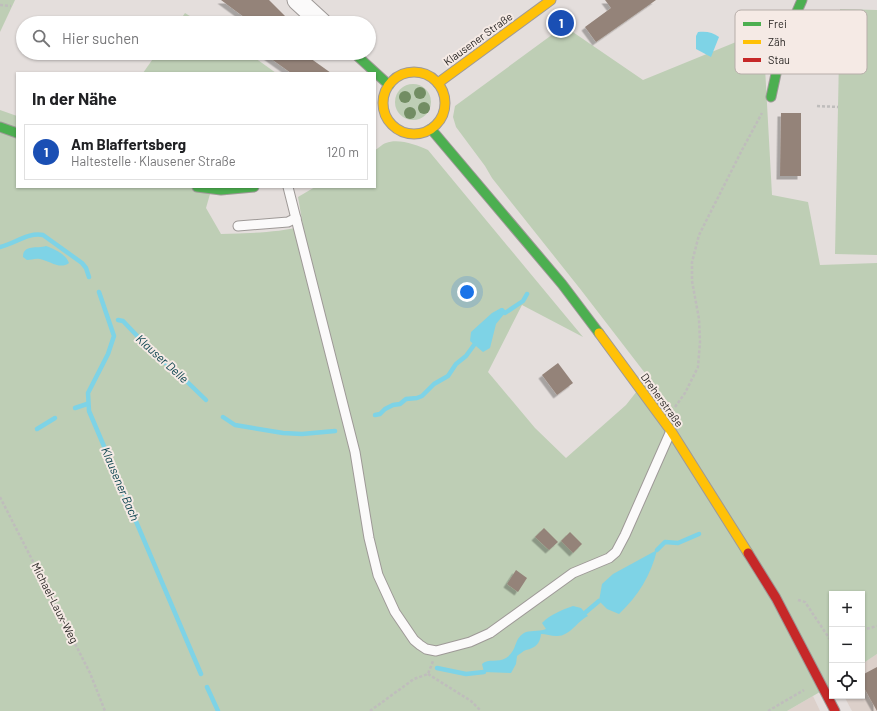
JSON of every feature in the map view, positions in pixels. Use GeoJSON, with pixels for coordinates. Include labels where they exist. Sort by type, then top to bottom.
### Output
{"type":"FeatureCollection","features":[{"type":"Feature","properties":{"kind":"main road","name":"Klausener Straße"},"geometry":{"type":"LineString","coordinates":[[438,83],[551,0]]}},
{"type":"Feature","properties":{"kind":"main road"},"geometry":{"type":"LineString","coordinates":[[798,10],[802,0]]}},
{"type":"Feature","properties":{"kind":"main road"},"geometry":{"type":"LineString","coordinates":[[362,60],[375,72]]}},
{"type":"Feature","properties":{"kind":"main road"},"geometry":{"type":"LineString","coordinates":[[417,72],[425,74],[438,83],[443,92],[445,102],[444,113],[439,122],[431,129],[423,133],[414,134],[396,128],[390,122],[385,113],[385,94],[389,85],[395,80],[402,75],[417,72]]}},
{"type":"Feature","properties":{"kind":"main road"},"geometry":{"type":"LineString","coordinates":[[376,73],[389,85]]}},
{"type":"Feature","properties":{"kind":"main road"},"geometry":{"type":"LineString","coordinates":[[771,97],[776,74]]}},
{"type":"Feature","properties":{"kind":"main road"},"geometry":{"type":"LineString","coordinates":[[380,128],[390,122]]}},
{"type":"Feature","properties":{"kind":"main road"},"geometry":{"type":"LineString","coordinates":[[0,127],[16,133]]}},
{"type":"Feature","properties":{"kind":"main road","name":"Dreherstraße"},"geometry":{"type":"LineString","coordinates":[[431,129],[562,284],[671,431],[725,514],[781,608],[835,711]]}},
{"type":"Feature","properties":{"kind":"main road"},"geometry":{"type":"LineString","coordinates":[[205,188],[221,190],[243,188]]}},
{"type":"Feature","properties":{"kind":"street"},"geometry":{"type":"LineString","coordinates":[[297,0],[314,16]]}},
{"type":"Feature","properties":{"kind":"lane"},"geometry":{"type":"LineString","coordinates":[[288,188],[355,452],[369,538],[378,575],[395,612],[414,640],[426,649],[436,651],[470,642],[490,633],[573,573],[608,558],[616,552],[671,431]]}},
{"type":"Feature","properties":{"kind":"lane"},"geometry":{"type":"LineString","coordinates":[[238,226],[288,222],[296,218]]}},
{"type":"Feature","properties":{"kind":"path"},"geometry":{"type":"LineString","coordinates":[[0,5],[11,6]]}},
{"type":"Feature","properties":{"kind":"path"},"geometry":{"type":"LineString","coordinates":[[663,421],[685,393],[698,367],[700,342],[699,319],[692,281],[692,262],[699,235],[771,97]]}},
{"type":"Feature","properties":{"kind":"path"},"geometry":{"type":"LineString","coordinates":[[817,106],[838,107]]}},
{"type":"Feature","properties":{"kind":"path","name":"Michael-Laux-Weg"},"geometry":{"type":"LineString","coordinates":[[0,497],[90,673],[105,711]]}},
{"type":"Feature","properties":{"kind":"path"},"geometry":{"type":"LineString","coordinates":[[781,608],[795,599],[805,602],[829,638]]}},
{"type":"Feature","properties":{"kind":"path"},"geometry":{"type":"LineString","coordinates":[[865,629],[877,626]]}},
{"type":"Feature","properties":{"kind":"path"},"geometry":{"type":"LineString","coordinates":[[370,711],[414,679],[428,674],[436,651]]}},
{"type":"Feature","properties":{"kind":"path"},"geometry":{"type":"LineString","coordinates":[[428,674],[471,701],[481,711]]}},
{"type":"Feature","properties":{"kind":"path"},"geometry":{"type":"LineString","coordinates":[[768,711],[820,681]]}},
{"type":"Feature","properties":{"kind":"shaded area"},"geometry":{"type":"Polygon","coordinates":[[[877,654],[877,711],[852,711],[846,699],[865,699],[865,662],[877,654]]]}},
{"type":"Feature","properties":{"kind":"shaded area"},"geometry":{"type":"Polygon","coordinates":[[[813,696],[820,711],[787,711],[813,696]]]}},
{"type":"Feature","properties":{"kind":"green space"},"geometry":{"type":"Polygon","coordinates":[[[0,0],[15,0],[0,32],[0,0]]]}},
{"type":"Feature","properties":{"kind":"green space"},"geometry":{"type":"Polygon","coordinates":[[[840,9],[877,10],[877,255],[835,254],[839,74],[867,74],[867,10],[840,9]]]}},
{"type":"Feature","properties":{"kind":"green space"},"geometry":{"type":"Polygon","coordinates":[[[185,13],[190,16],[183,16],[185,13]]]}},
{"type":"Feature","properties":{"kind":"green space"},"geometry":{"type":"Polygon","coordinates":[[[564,26],[643,80],[735,42],[735,74],[765,74],[772,195],[808,202],[820,265],[877,263],[877,654],[865,662],[865,591],[829,591],[829,687],[787,711],[0,711],[0,110],[16,116],[16,188],[212,188],[206,208],[221,234],[273,231],[303,226],[298,197],[313,188],[376,188],[376,149],[383,144],[396,141],[413,144],[428,150],[583,337],[522,305],[488,372],[535,428],[566,458],[626,405],[648,377],[492,178],[485,166],[456,127],[453,117],[455,106],[564,26]]]}},
{"type":"Feature","properties":{"kind":"green space"},"geometry":{"type":"Polygon","coordinates":[[[152,60],[258,60],[275,72],[144,72],[152,60]]]}},
{"type":"Feature","properties":{"kind":"green space"},"geometry":{"type":"Polygon","coordinates":[[[417,84],[426,89],[430,95],[430,109],[426,115],[417,120],[409,120],[400,115],[396,109],[395,98],[400,89],[406,85],[417,84]]]}},
{"type":"Feature","properties":{"kind":"water"},"geometry":{"type":"Polygon","coordinates":[[[698,32],[709,32],[719,37],[711,57],[696,49],[696,36],[698,32]]]}},
{"type":"Feature","properties":{"kind":"water"},"geometry":{"type":"Polygon","coordinates":[[[46,246],[63,254],[69,263],[62,266],[40,259],[27,260],[23,257],[25,250],[46,246]]]}},
{"type":"Feature","properties":{"kind":"water"},"geometry":{"type":"Polygon","coordinates":[[[501,308],[505,310],[505,313],[496,324],[490,348],[483,352],[470,341],[471,332],[492,313],[501,308]]]}},
{"type":"Feature","properties":{"kind":"water"},"geometry":{"type":"Polygon","coordinates":[[[657,550],[643,585],[632,600],[619,614],[607,609],[599,601],[602,584],[613,574],[657,550]]]}},
{"type":"Feature","properties":{"kind":"water"},"geometry":{"type":"Polygon","coordinates":[[[573,606],[581,608],[588,616],[561,636],[541,634],[540,640],[536,645],[517,656],[516,664],[511,673],[484,672],[482,664],[484,662],[506,658],[510,655],[518,639],[524,633],[546,629],[542,623],[545,620],[573,606]]]}},
{"type":"Feature","properties":{"kind":"building"},"geometry":{"type":"Polygon","coordinates":[[[221,0],[269,0],[285,16],[243,16],[221,0]]]}},
{"type":"Feature","properties":{"kind":"building"},"geometry":{"type":"Polygon","coordinates":[[[605,0],[656,0],[596,42],[585,27],[611,8],[605,0]]]}},
{"type":"Feature","properties":{"kind":"building"},"geometry":{"type":"Polygon","coordinates":[[[273,60],[313,60],[330,72],[290,72],[273,60]]]}},
{"type":"Feature","properties":{"kind":"building"},"geometry":{"type":"Polygon","coordinates":[[[781,113],[801,113],[801,176],[780,176],[781,113]]]}},
{"type":"Feature","properties":{"kind":"building"},"geometry":{"type":"Polygon","coordinates":[[[558,363],[573,383],[557,395],[542,375],[558,363]]]}},
{"type":"Feature","properties":{"kind":"building"},"geometry":{"type":"Polygon","coordinates":[[[544,528],[558,542],[549,550],[535,537],[544,528]]]}},
{"type":"Feature","properties":{"kind":"building"},"geometry":{"type":"Polygon","coordinates":[[[570,532],[582,544],[573,553],[561,541],[570,532]]]}},
{"type":"Feature","properties":{"kind":"building"},"geometry":{"type":"Polygon","coordinates":[[[516,570],[527,578],[518,592],[507,584],[516,570]]]}},
{"type":"Feature","properties":{"kind":"building"},"geometry":{"type":"Polygon","coordinates":[[[877,667],[877,711],[865,689],[865,673],[877,667]]]}},
{"type":"Feature","properties":{"kind":"waterway","name":"Klausener Bach"},"geometry":{"type":"LineString","coordinates":[[0,247],[32,235],[43,235],[82,263],[86,268],[89,277]]}},
{"type":"Feature","properties":{"kind":"waterway","name":"Klausener Bach"},"geometry":{"type":"LineString","coordinates":[[99,292],[114,336],[108,354],[88,393],[89,411],[201,674]]}},
{"type":"Feature","properties":{"kind":"waterway","name":"Klauser Delle"},"geometry":{"type":"LineString","coordinates":[[505,313],[523,301],[527,294]]}},
{"type":"Feature","properties":{"kind":"waterway","name":"Klauser Delle"},"geometry":{"type":"LineString","coordinates":[[118,320],[123,321],[142,341],[147,349],[176,371],[206,400]]}},
{"type":"Feature","properties":{"kind":"waterway","name":"Klauser Delle"},"geometry":{"type":"LineString","coordinates":[[375,415],[380,414],[385,409],[393,405],[400,404],[406,399],[422,396],[434,384],[448,376],[456,364],[466,356],[474,345]]}},
{"type":"Feature","properties":{"kind":"waterway"},"geometry":{"type":"LineString","coordinates":[[75,408],[87,404]]}},
{"type":"Feature","properties":{"kind":"waterway","name":"Klauser Delle"},"geometry":{"type":"LineString","coordinates":[[223,417],[235,425],[283,433],[302,434],[335,431]]}},
{"type":"Feature","properties":{"kind":"waterway"},"geometry":{"type":"LineString","coordinates":[[37,429],[55,418]]}},
{"type":"Feature","properties":{"kind":"waterway"},"geometry":{"type":"LineString","coordinates":[[657,550],[665,542],[678,543],[699,534]]}},
{"type":"Feature","properties":{"kind":"waterway"},"geometry":{"type":"LineString","coordinates":[[586,612],[599,601]]}},
{"type":"Feature","properties":{"kind":"waterway"},"geometry":{"type":"LineString","coordinates":[[437,668],[466,674],[484,672]]}},
{"type":"Feature","properties":{"kind":"waterway","name":"Klausener Bach"},"geometry":{"type":"LineString","coordinates":[[207,687],[218,711]]}},
{"type":"Feature","properties":{"kind":"traffic: fast"},"geometry":{"type":"LineString","coordinates":[[798,10],[802,0]]}},
{"type":"Feature","properties":{"kind":"traffic: fast"},"geometry":{"type":"LineString","coordinates":[[362,60],[375,72]]}},
{"type":"Feature","properties":{"kind":"traffic: fast"},"geometry":{"type":"LineString","coordinates":[[376,73],[389,85]]}},
{"type":"Feature","properties":{"kind":"traffic: fast"},"geometry":{"type":"LineString","coordinates":[[771,97],[776,74]]}},
{"type":"Feature","properties":{"kind":"traffic: fast"},"geometry":{"type":"LineString","coordinates":[[0,127],[16,133]]}},
{"type":"Feature","properties":{"kind":"traffic: fast"},"geometry":{"type":"LineString","coordinates":[[431,129],[562,284],[599,333]]}},
{"type":"Feature","properties":{"kind":"traffic: fast"},"geometry":{"type":"LineString","coordinates":[[205,188],[221,190],[243,188]]}},
{"type":"Feature","properties":{"kind":"traffic: slow"},"geometry":{"type":"LineString","coordinates":[[438,83],[551,0]]}},
{"type":"Feature","properties":{"kind":"traffic: slow"},"geometry":{"type":"LineString","coordinates":[[414,72],[426,75],[436,81],[442,91],[445,103],[442,115],[436,125],[426,131],[414,134],[402,131],[392,125],[386,115],[383,103],[386,91],[392,81],[402,75],[414,72]]}},
{"type":"Feature","properties":{"kind":"traffic: slow"},"geometry":{"type":"LineString","coordinates":[[599,333],[671,431],[748,553]]}},
{"type":"Feature","properties":{"kind":"traffic: jam"},"geometry":{"type":"LineString","coordinates":[[748,553],[776,598],[835,711]]}},
{"type":"Feature","properties":{"kind":"place","name":"Am Blaffertsberg"},"geometry":{"type":"Point","coordinates":[561,23]}}]}
